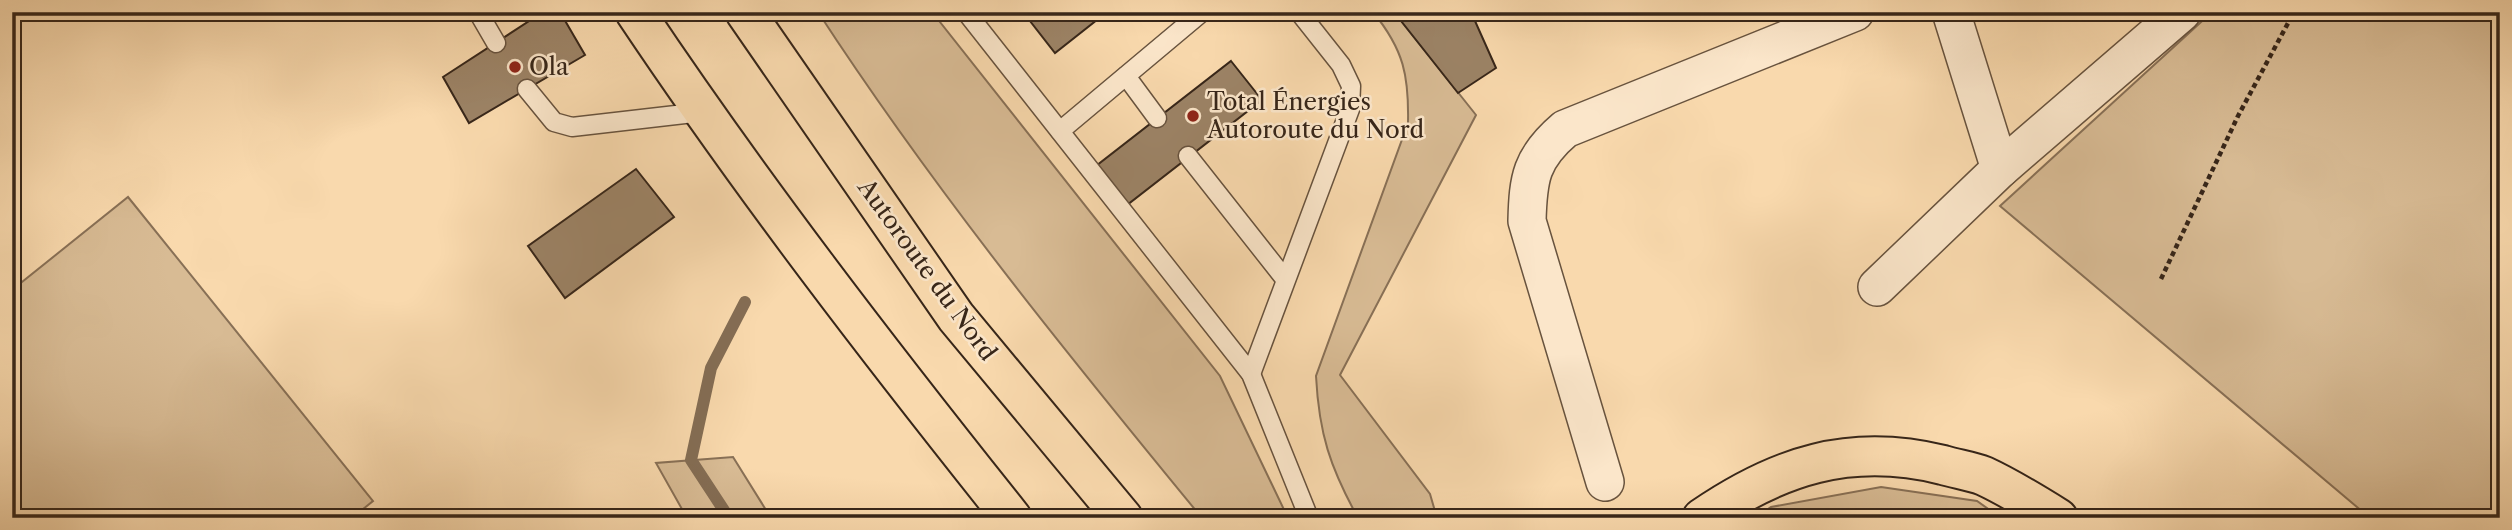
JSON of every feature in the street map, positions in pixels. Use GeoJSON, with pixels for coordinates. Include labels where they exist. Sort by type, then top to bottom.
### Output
{"type":"FeatureCollection","features":[{"type":"Feature","properties":{"kind":"highway"},"geometry":{"type":"LineString","coordinates":[[635,12],[702,112],[910,391],[1012,518]]}},
{"type":"Feature","properties":{"kind":"highway","name":"Autoroute du Nord"},"geometry":{"type":"LineString","coordinates":[[745,12],[956,317],[1123,518]]}},
{"type":"Feature","properties":{"kind":"highway"},"geometry":{"type":"LineString","coordinates":[[1702,518],[1753,485],[1791,470],[1834,459],[1882,456],[1928,461],[1981,475],[2058,518]]}},
{"type":"Feature","properties":{"kind":"street"},"geometry":{"type":"LineString","coordinates":[[1605,482],[1527,221],[1528,181],[1543,149],[1565,129],[1855,12]]}},
{"type":"Feature","properties":{"kind":"street"},"geometry":{"type":"LineString","coordinates":[[1951,12],[2000,169]]}},
{"type":"Feature","properties":{"kind":"street"},"geometry":{"type":"LineString","coordinates":[[1877,287],[2000,169],[2182,12]]}},
{"type":"Feature","properties":{"kind":"lane"},"geometry":{"type":"LineString","coordinates":[[478,12],[496,43]]}},
{"type":"Feature","properties":{"kind":"lane"},"geometry":{"type":"LineString","coordinates":[[966,12],[1251,374],[1309,518]]}},
{"type":"Feature","properties":{"kind":"lane"},"geometry":{"type":"LineString","coordinates":[[1060,131],[1202,12]]}},
{"type":"Feature","properties":{"kind":"lane"},"geometry":{"type":"LineString","coordinates":[[1251,374],[1350,109],[1351,86],[1341,65],[1299,12]]}},
{"type":"Feature","properties":{"kind":"lane"},"geometry":{"type":"LineString","coordinates":[[1126,76],[1157,118]]}},
{"type":"Feature","properties":{"kind":"lane"},"geometry":{"type":"LineString","coordinates":[[527,89],[554,122],[572,127],[702,112]]}},
{"type":"Feature","properties":{"kind":"lane"},"geometry":{"type":"LineString","coordinates":[[1188,156],[1285,279]]}},
{"type":"Feature","properties":{"kind":"path"},"geometry":{"type":"LineString","coordinates":[[2161,279],[2238,116],[2294,12]]}},
{"type":"Feature","properties":{"kind":"shaded area"},"geometry":{"type":"Polygon","coordinates":[[[818,12],[932,12],[1220,376],[1288,518],[1202,518],[1003,271],[908,143],[818,12]]]}},
{"type":"Feature","properties":{"kind":"shaded area"},"geometry":{"type":"Polygon","coordinates":[[[1373,12],[1394,12],[1476,115],[1340,375],[1430,494],[1437,518],[1358,518],[1333,466],[1320,415],[1316,376],[1408,123],[1406,77],[1398,51],[1373,12]]]}},
{"type":"Feature","properties":{"kind":"shaded area"},"geometry":{"type":"Polygon","coordinates":[[[2212,12],[2500,12],[2500,518],[2370,518],[2000,206],[2212,12]]]}},
{"type":"Feature","properties":{"kind":"shaded area"},"geometry":{"type":"Polygon","coordinates":[[[128,197],[373,501],[352,518],[12,518],[12,290],[128,197]]]}},
{"type":"Feature","properties":{"kind":"shaded area"},"geometry":{"type":"Polygon","coordinates":[[[733,457],[771,518],[687,518],[656,463],[733,457]]]}},
{"type":"Feature","properties":{"kind":"shaded area"},"geometry":{"type":"Polygon","coordinates":[[[1881,487],[1977,501],[2001,518],[1755,518],[1771,507],[1881,487]]]}},
{"type":"Feature","properties":{"kind":"building"},"geometry":{"type":"Polygon","coordinates":[[[543,12],[560,12],[585,55],[469,123],[443,77],[543,12]]]}},
{"type":"Feature","properties":{"kind":"building"},"geometry":{"type":"Polygon","coordinates":[[[1023,12],[1107,12],[1055,53],[1023,12]]]}},
{"type":"Feature","properties":{"kind":"building"},"geometry":{"type":"Polygon","coordinates":[[[1394,12],[1471,12],[1496,68],[1458,93],[1394,12]]]}},
{"type":"Feature","properties":{"kind":"building"},"geometry":{"type":"Polygon","coordinates":[[[1231,61],[1262,100],[1127,205],[1096,166],[1231,61]]]}},
{"type":"Feature","properties":{"kind":"building"},"geometry":{"type":"Polygon","coordinates":[[[636,169],[674,217],[565,298],[528,246],[636,169]]]}},
{"type":"Feature","properties":{"kind":"waterway"},"geometry":{"type":"LineString","coordinates":[[729,518],[691,460],[711,368],[745,302]]}},
{"type":"Feature","properties":{"kind":"place","name":"Ola"},"geometry":{"type":"Point","coordinates":[515,67]}},
{"type":"Feature","properties":{"kind":"place","name":"Total Énergies Autoroute du Nord"},"geometry":{"type":"Point","coordinates":[1193,116]}}]}
